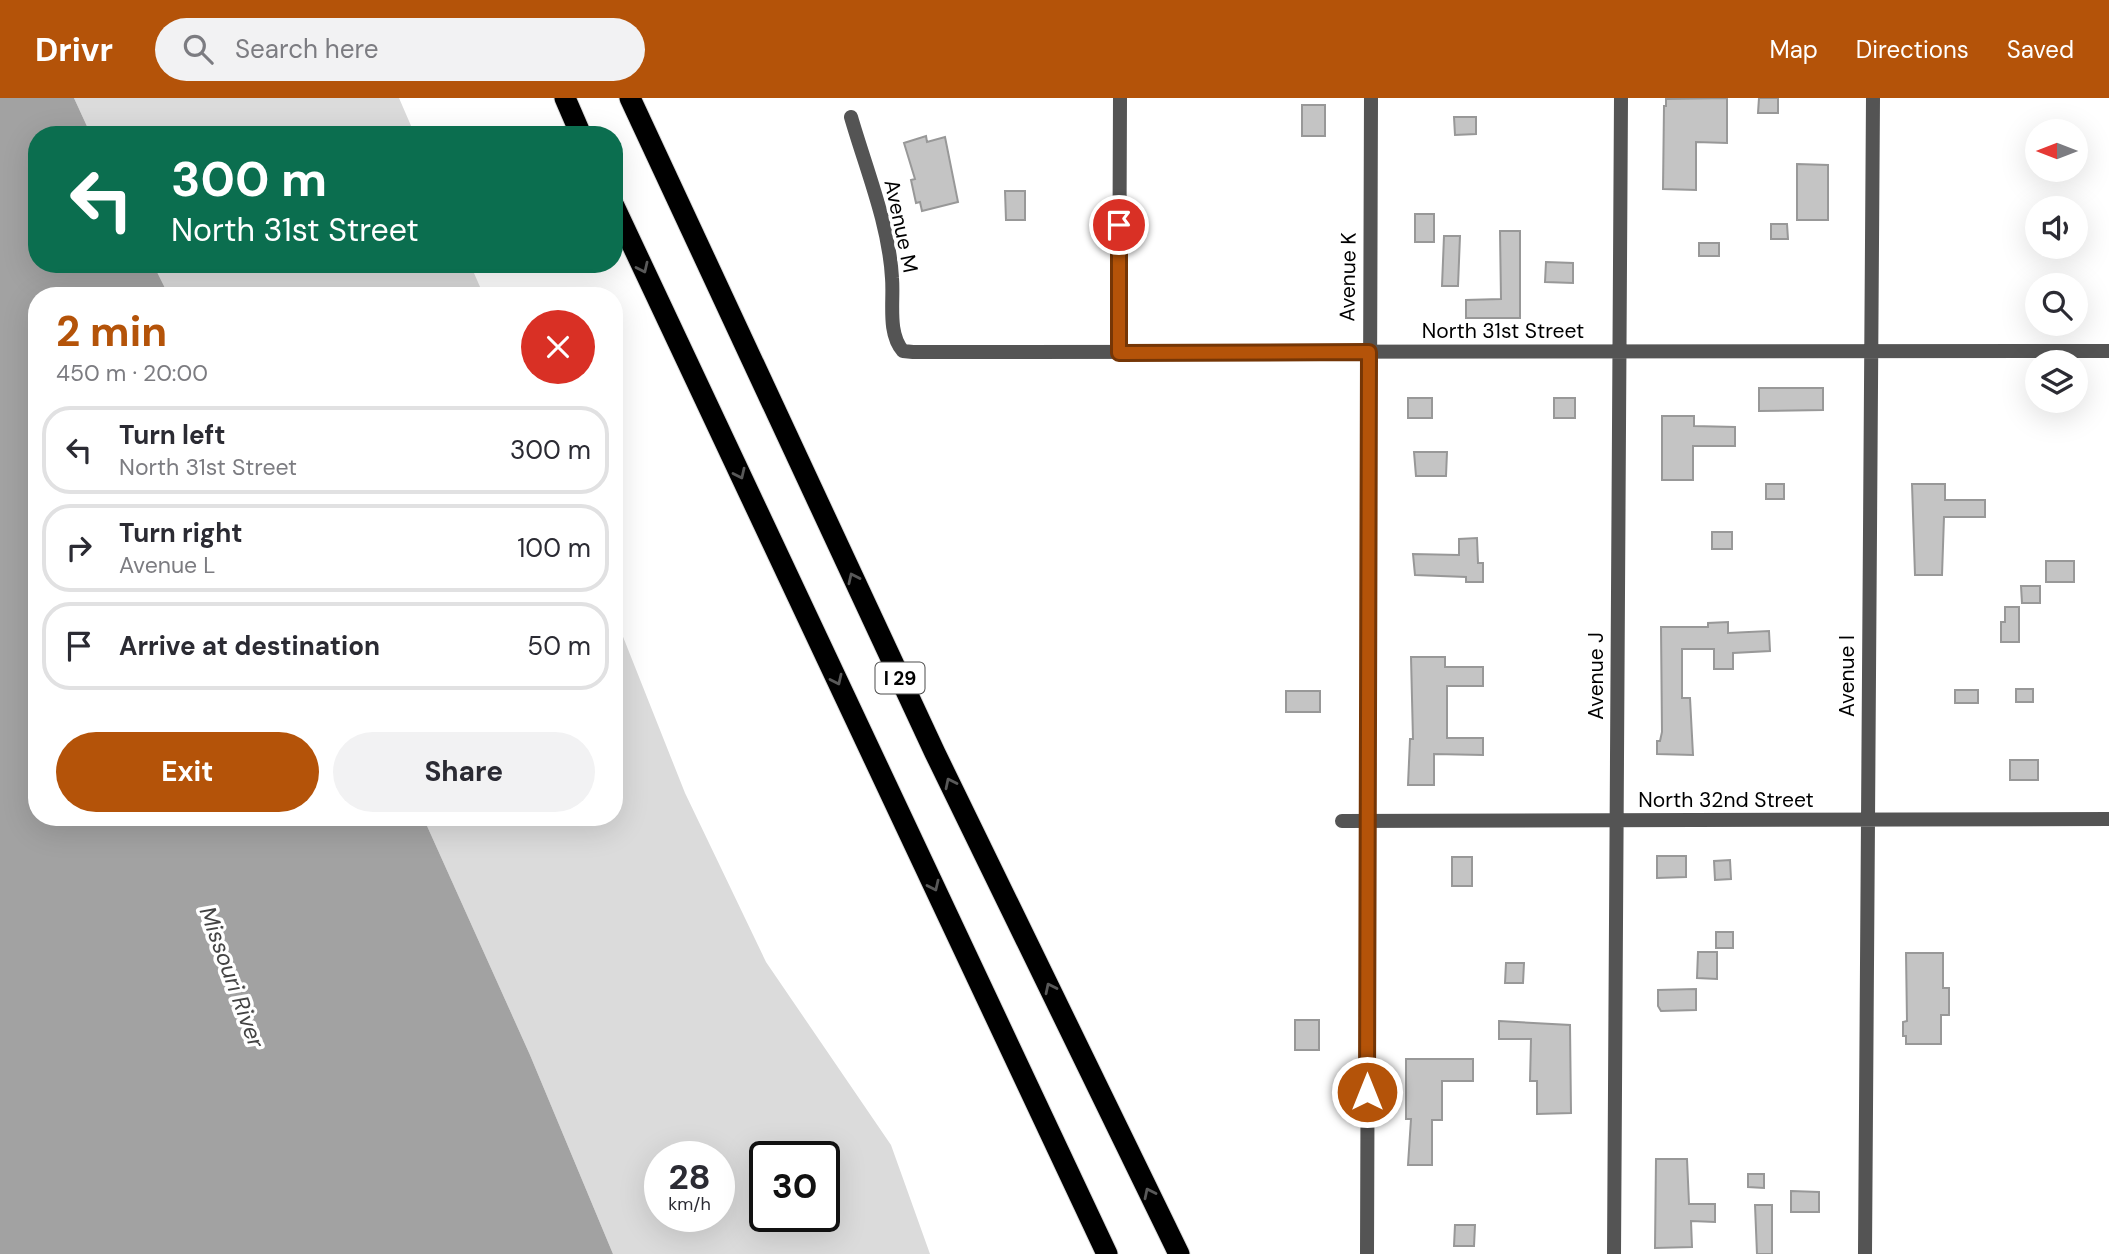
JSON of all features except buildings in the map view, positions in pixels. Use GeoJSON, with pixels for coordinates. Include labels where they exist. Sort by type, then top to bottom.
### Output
{"type":"FeatureCollection","features":[{"type":"Feature","properties":{"kind":"highway"},"geometry":{"type":"LineString","coordinates":[[565,98],[577,126]]}},
{"type":"Feature","properties":{"kind":"highway","name":"I 29"},"geometry":{"type":"LineString","coordinates":[[630,98],[935,753],[1179,1254]]}},
{"type":"Feature","properties":{"kind":"highway","name":"I 29"},"geometry":{"type":"LineString","coordinates":[[623,225],[1107,1254]]}},
{"type":"Feature","properties":{"kind":"street"},"geometry":{"type":"LineString","coordinates":[[1119,353],[1120,98]]}},
{"type":"Feature","properties":{"kind":"street","name":"Avenue K"},"geometry":{"type":"LineString","coordinates":[[1367,1254],[1371,98]]}},
{"type":"Feature","properties":{"kind":"street","name":"Avenue J"},"geometry":{"type":"LineString","coordinates":[[1614,1254],[1621,98]]}},
{"type":"Feature","properties":{"kind":"street","name":"Avenue I"},"geometry":{"type":"LineString","coordinates":[[1866,1254],[1873,98]]}},
{"type":"Feature","properties":{"kind":"street","name":"Avenue M"},"geometry":{"type":"LineString","coordinates":[[851,117],[887,244],[892,276],[894,338],[899,346]]}},
{"type":"Feature","properties":{"kind":"street","name":"North 31st Street"},"geometry":{"type":"LineString","coordinates":[[899,346],[912,352],[1119,353],[2109,351]]}},
{"type":"Feature","properties":{"kind":"street","name":"North 32nd Street"},"geometry":{"type":"LineString","coordinates":[[1342,821],[2109,819]]}},
{"type":"Feature","properties":{"kind":"shaded area"},"geometry":{"type":"Polygon","coordinates":[[[74,98],[399,98],[411,126],[87,126],[74,98]]]}},
{"type":"Feature","properties":{"kind":"shaded area"},"geometry":{"type":"Polygon","coordinates":[[[158,273],[474,273],[480,287],[164,287],[158,273]]]}},
{"type":"Feature","properties":{"kind":"shaded area"},"geometry":{"type":"Polygon","coordinates":[[[623,637],[685,793],[766,962],[891,1145],[930,1254],[613,1254],[530,1055],[427,826],[623,826],[623,637]]]}},
{"type":"Feature","properties":{"kind":"water","name":"Missouri River"},"geometry":{"type":"Polygon","coordinates":[[[0,98],[74,98],[87,126],[28,126],[28,273],[158,273],[164,287],[28,287],[28,826],[427,826],[530,1055],[613,1254],[0,1254],[0,98]]]}},
{"type":"Feature","properties":{"kind":"route"},"geometry":{"type":"LineString","coordinates":[[1119,225],[1119,353],[1369,352],[1367,1092]]}}]}
